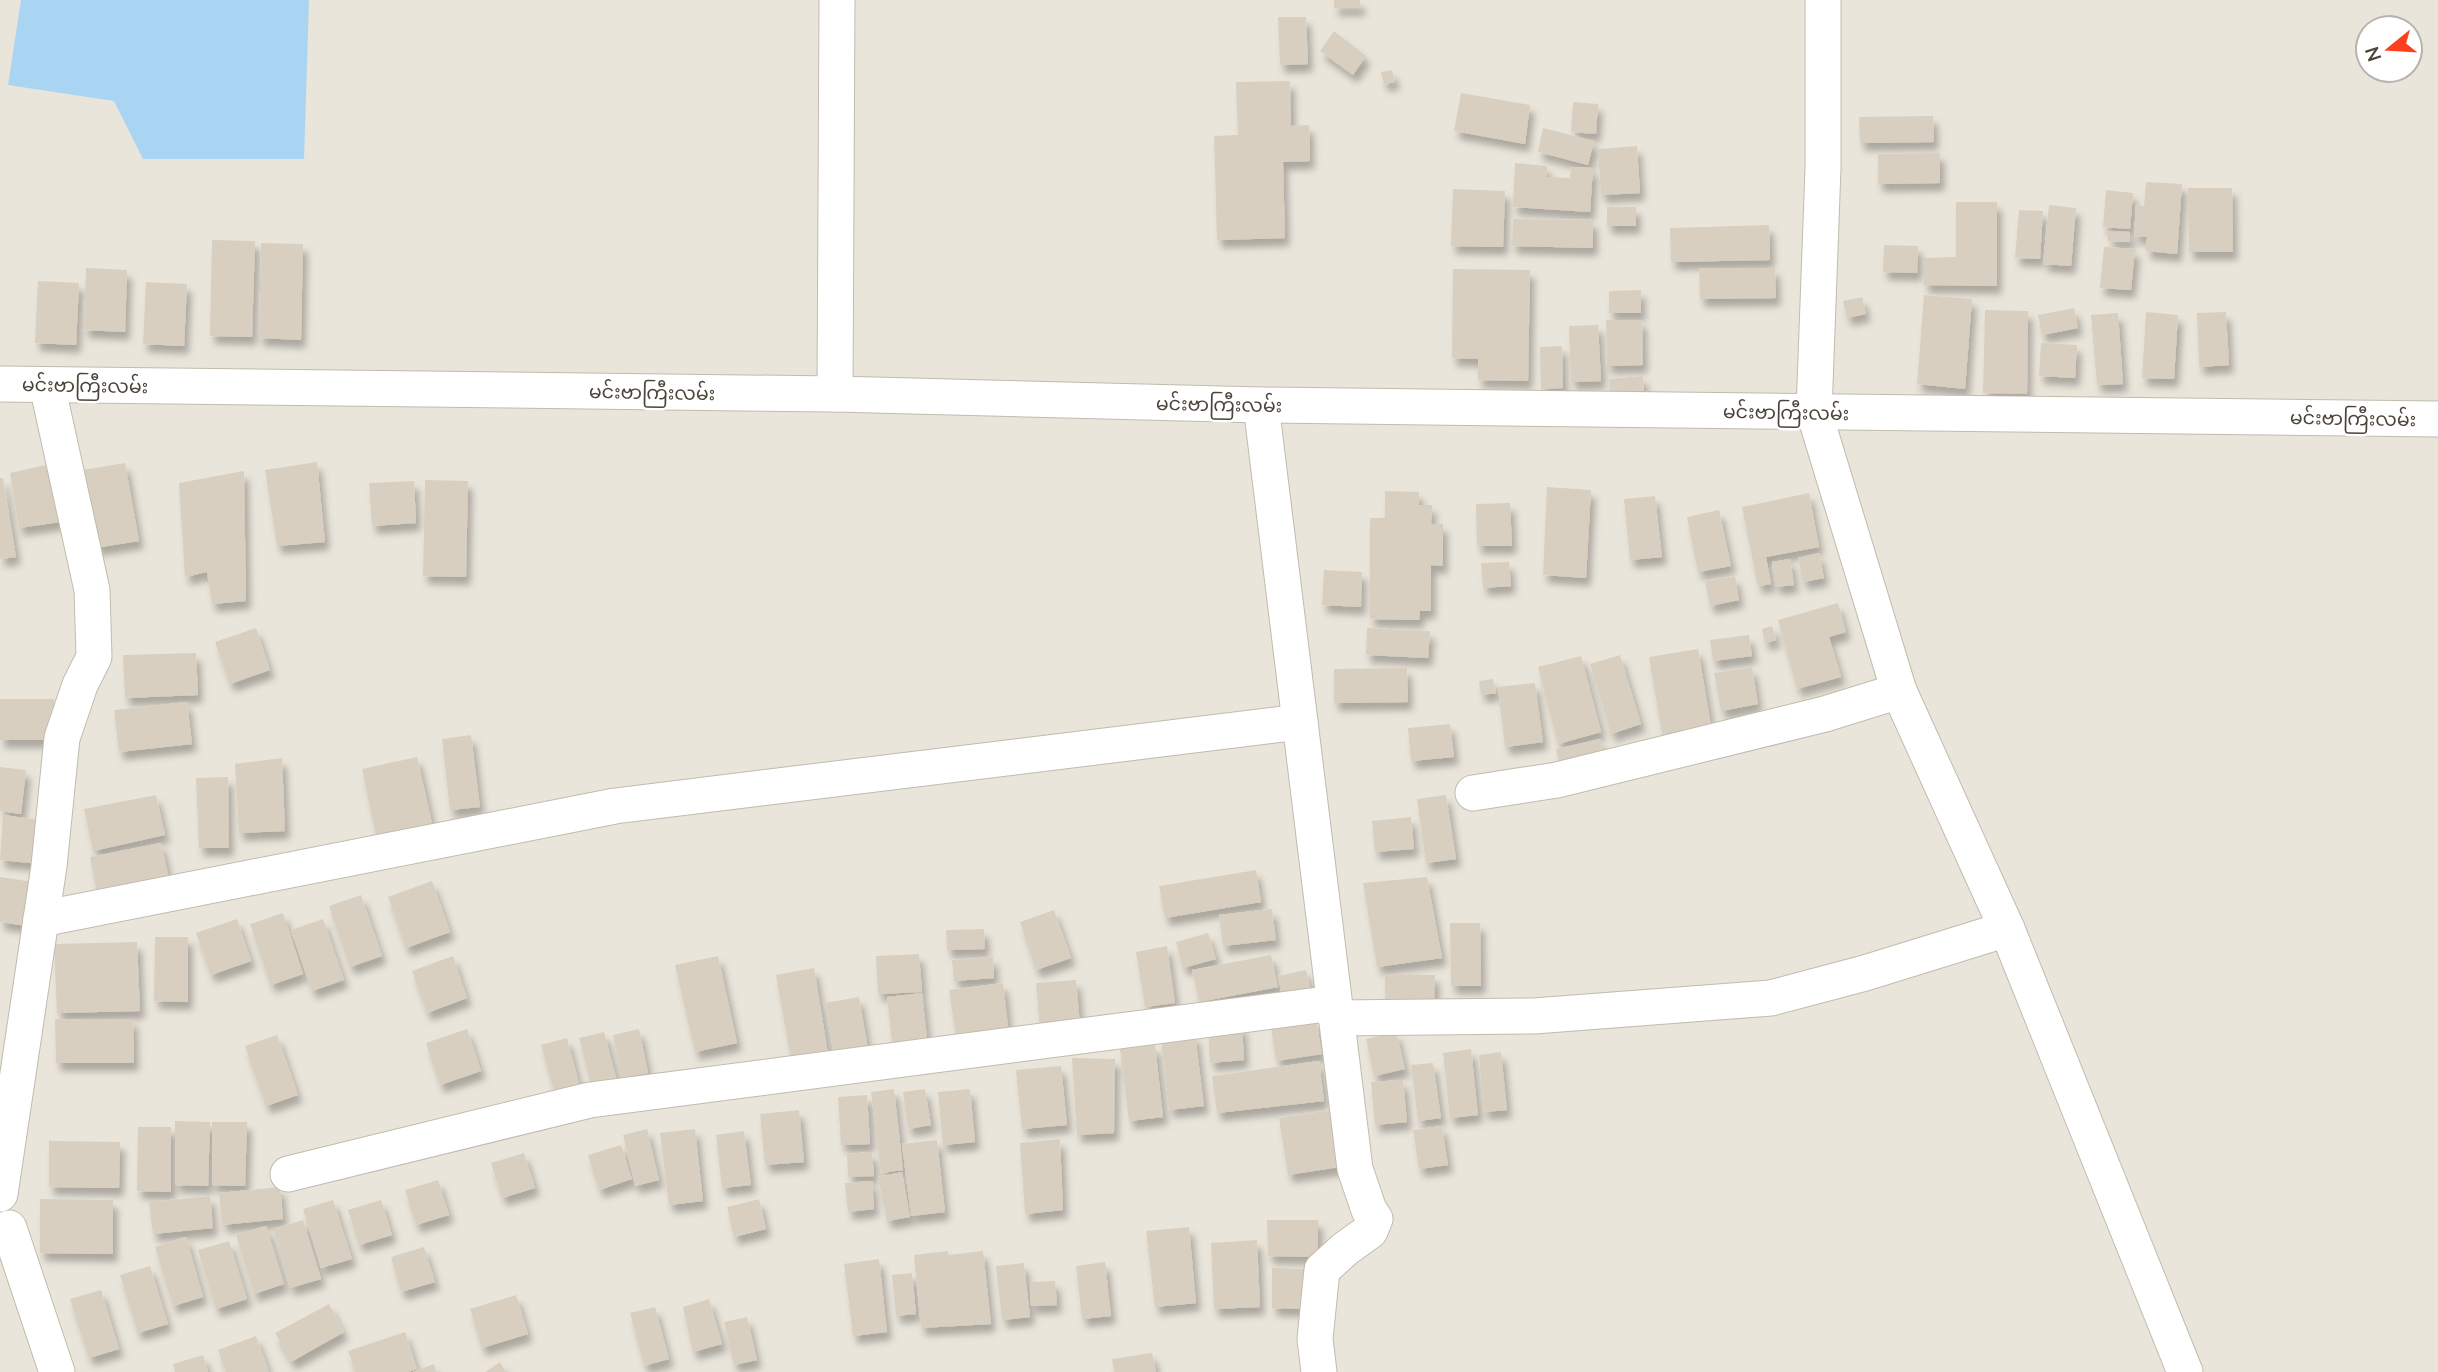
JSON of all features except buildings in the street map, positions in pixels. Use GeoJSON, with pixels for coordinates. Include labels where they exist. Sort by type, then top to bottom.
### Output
{"type":"FeatureCollection","features":[{"type":"Feature","properties":{"kind":"street"},"geometry":{"type":"LineString","coordinates":[[835,394],[837,0]]}},
{"type":"Feature","properties":{"kind":"street"},"geometry":{"type":"LineString","coordinates":[[1823,0],[1823,168],[1814,412],[1899,691],[2007,929],[2185,1372]]}},
{"type":"Feature","properties":{"kind":"street","name":"မင်းဗာကြီးလမ်း"},"geometry":{"type":"LineString","coordinates":[[0,384],[835,394],[1261,405],[2438,419]]}},
{"type":"Feature","properties":{"kind":"street"},"geometry":{"type":"LineString","coordinates":[[0,1194],[49,866],[62,738],[80,685],[94,657],[92,590],[47,385]]}},
{"type":"Feature","properties":{"kind":"street"},"geometry":{"type":"LineString","coordinates":[[1261,405],[1355,1169],[1369,1209],[1376,1219],[1370,1231],[1322,1270],[1315,1339],[1319,1372]]}},
{"type":"Feature","properties":{"kind":"street"},"geometry":{"type":"LineString","coordinates":[[1474,793],[1558,780],[1825,714],[1899,691]]}},
{"type":"Feature","properties":{"kind":"street"},"geometry":{"type":"LineString","coordinates":[[41,919],[615,806],[1300,722]]}},
{"type":"Feature","properties":{"kind":"street"},"geometry":{"type":"LineString","coordinates":[[288,1174],[590,1100],[1335,1010],[1534,1016],[1771,998],[1865,973],[2007,929]]}},
{"type":"Feature","properties":{"kind":"street"},"geometry":{"type":"LineString","coordinates":[[3,1226],[57,1372]]}},
{"type":"Feature","properties":{"kind":"shaded area"},"geometry":{"type":"Polygon","coordinates":[[[0,0],[2438,0],[2438,1372],[0,1372],[0,0]]]}},
{"type":"Feature","properties":{"kind":"water"},"geometry":{"type":"Polygon","coordinates":[[[21,0],[309,0],[304,159],[143,159],[114,101],[8,85],[21,0]]]}}]}
